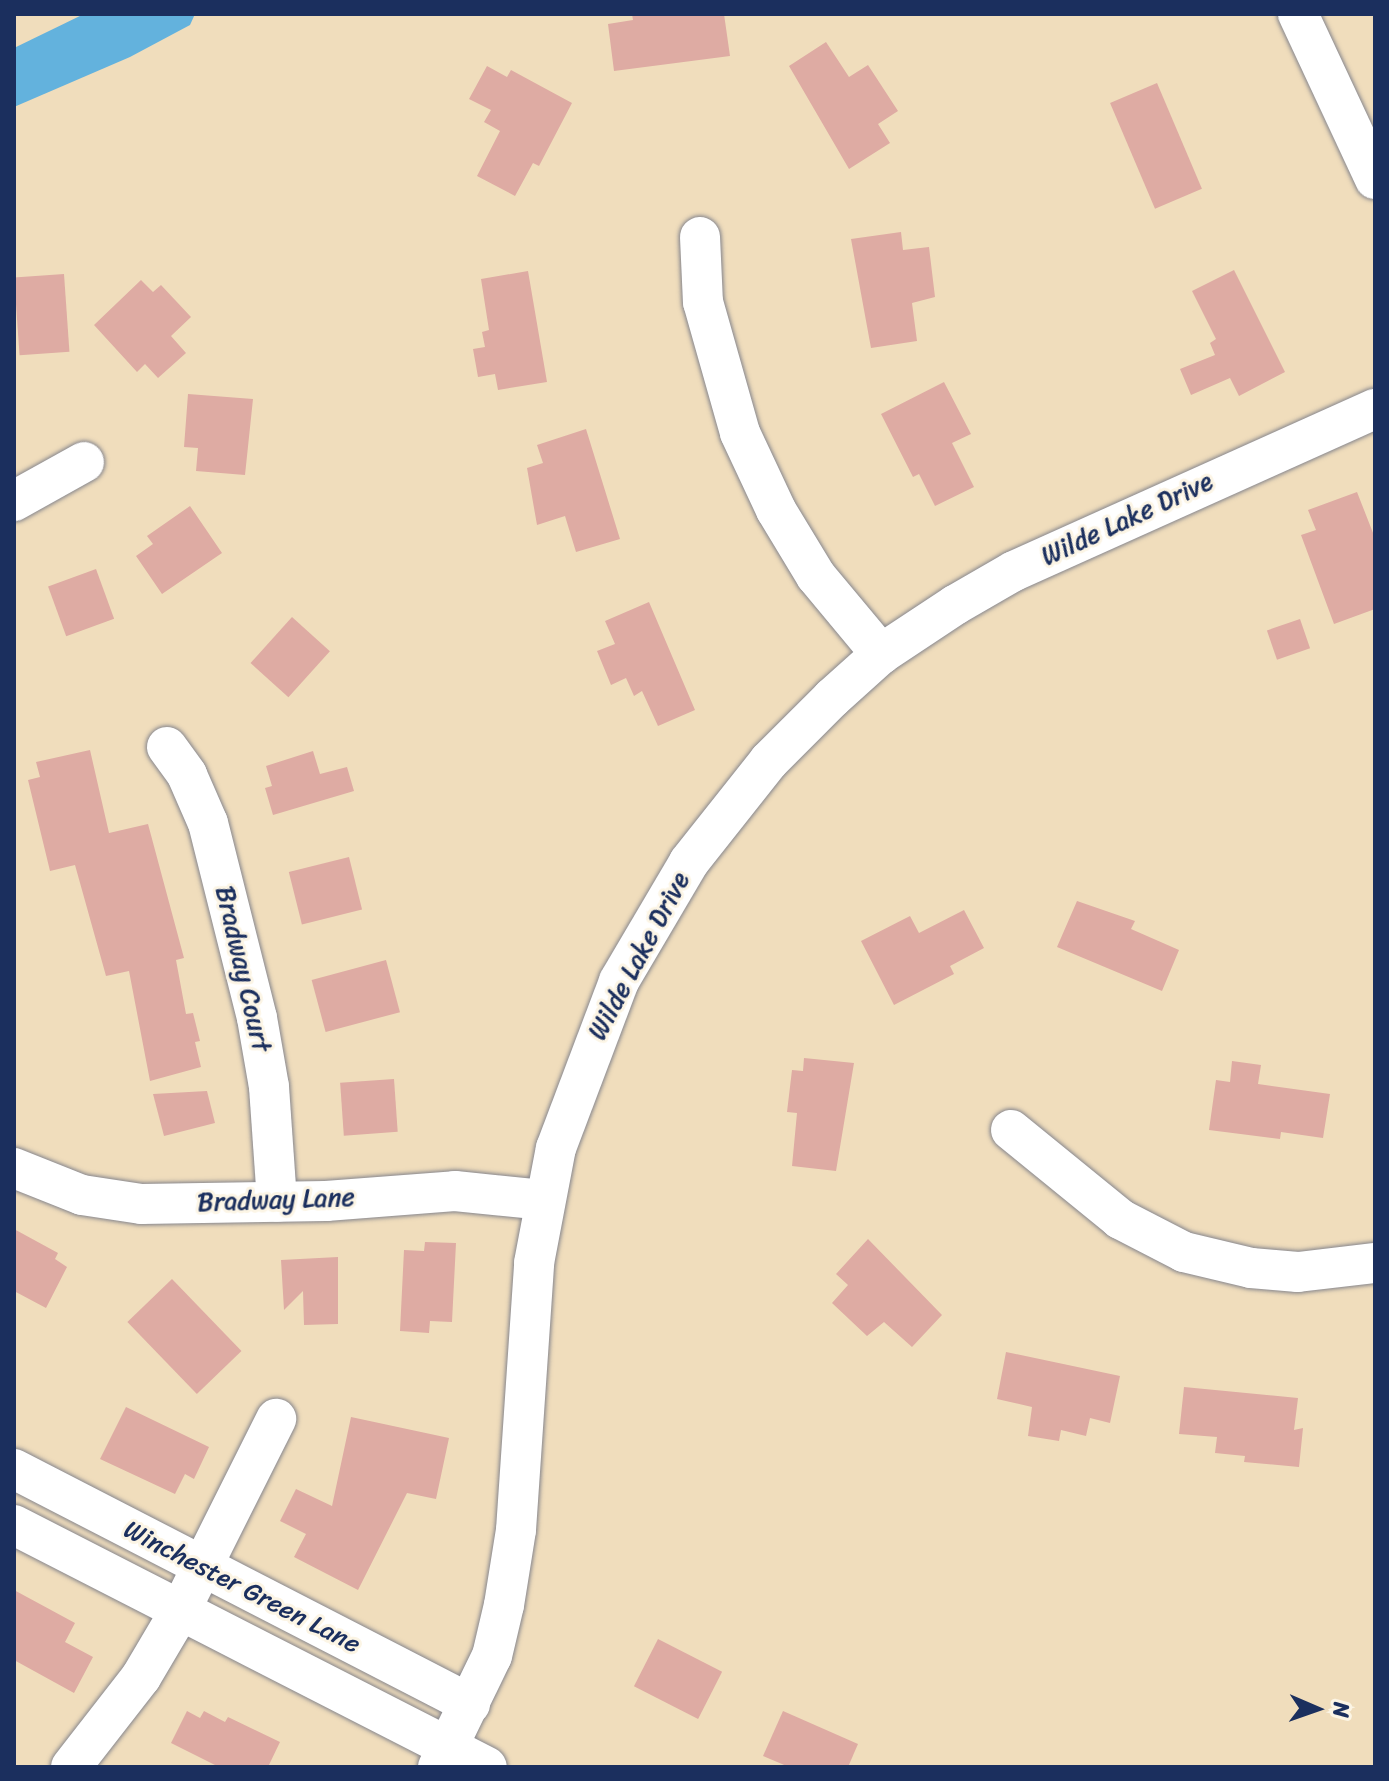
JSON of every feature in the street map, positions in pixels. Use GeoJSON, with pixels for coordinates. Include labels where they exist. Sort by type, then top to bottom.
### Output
{"type":"FeatureCollection","features":[{"type":"Feature","properties":{"kind":"street"},"geometry":{"type":"LineString","coordinates":[[1298,14],[1375,179]]}},
{"type":"Feature","properties":{"kind":"street"},"geometry":{"type":"LineString","coordinates":[[700,237],[703,302],[740,433],[776,510],[816,576],[881,654]]}},
{"type":"Feature","properties":{"kind":"street","name":"Wilde Lake Drive"},"geometry":{"type":"LineString","coordinates":[[443,1758],[492,1656],[516,1530],[534,1263],[543,1200],[595,1036],[658,909],[769,761],[881,654],[1014,571],[1375,409]]}},
{"type":"Feature","properties":{"kind":"street"},"geometry":{"type":"LineString","coordinates":[[14,501],[84,462]]}},
{"type":"Feature","properties":{"kind":"street","name":"Bradway Court"},"geometry":{"type":"LineString","coordinates":[[167,747],[187,775],[208,823],[257,1018],[269,1087],[277,1202]]}},
{"type":"Feature","properties":{"kind":"street"},"geometry":{"type":"LineString","coordinates":[[1011,1130],[1120,1219],[1184,1252],[1251,1268],[1298,1272],[1375,1263]]}},
{"type":"Feature","properties":{"kind":"street","name":"Bradway Lane"},"geometry":{"type":"LineString","coordinates":[[14,1168],[82,1195],[141,1204],[277,1202],[455,1191],[543,1200]]}},
{"type":"Feature","properties":{"kind":"street"},"geometry":{"type":"LineString","coordinates":[[71,1767],[141,1677],[180,1611],[276,1419]]}},
{"type":"Feature","properties":{"kind":"street","name":"Winchester Green Lane"},"geometry":{"type":"LineString","coordinates":[[14,1469],[470,1704]]}},
{"type":"Feature","properties":{"kind":"street","name":"Winchester Green Lane"},"geometry":{"type":"LineString","coordinates":[[14,1525],[180,1611],[443,1758],[487,1767]]}},
{"type":"Feature","properties":{"kind":"water"},"geometry":{"type":"Polygon","coordinates":[[[84,14],[195,14],[190,25],[130,57],[14,107],[14,48],[84,14]]]}},
{"type":"Feature","properties":{"kind":"building"},"geometry":{"type":"Polygon","coordinates":[[[632,14],[724,14],[730,56],[614,71],[608,24],[633,20],[632,14]]]}},
{"type":"Feature","properties":{"kind":"building"},"geometry":{"type":"Polygon","coordinates":[[[826,42],[849,77],[868,65],[898,111],[878,124],[890,143],[849,169],[789,66],[826,42]]]}},
{"type":"Feature","properties":{"kind":"building"},"geometry":{"type":"Polygon","coordinates":[[[487,66],[507,77],[511,70],[572,103],[539,166],[533,163],[515,196],[477,176],[500,131],[484,122],[491,110],[469,99],[487,66]]]}},
{"type":"Feature","properties":{"kind":"building"},"geometry":{"type":"Polygon","coordinates":[[[1157,83],[1202,189],[1155,209],[1110,103],[1157,83]]]}},
{"type":"Feature","properties":{"kind":"building"},"geometry":{"type":"Polygon","coordinates":[[[901,232],[903,250],[929,247],[935,297],[912,303],[917,341],[871,348],[851,239],[901,232]]]}},
{"type":"Feature","properties":{"kind":"building"},"geometry":{"type":"Polygon","coordinates":[[[1234,270],[1285,372],[1239,396],[1230,378],[1191,395],[1180,369],[1215,355],[1210,343],[1216,339],[1192,291],[1234,270]]]}},
{"type":"Feature","properties":{"kind":"building"},"geometry":{"type":"Polygon","coordinates":[[[528,271],[547,382],[498,390],[495,374],[478,377],[473,349],[485,347],[482,332],[489,330],[481,279],[528,271]]]}},
{"type":"Feature","properties":{"kind":"building"},"geometry":{"type":"Polygon","coordinates":[[[64,274],[69,352],[20,355],[14,277],[64,274]]]}},
{"type":"Feature","properties":{"kind":"building"},"geometry":{"type":"Polygon","coordinates":[[[141,280],[153,292],[161,285],[191,317],[171,336],[186,353],[158,378],[145,364],[137,372],[94,325],[141,280]]]}},
{"type":"Feature","properties":{"kind":"building"},"geometry":{"type":"Polygon","coordinates":[[[944,382],[971,434],[952,443],[974,487],[935,506],[919,474],[913,477],[881,414],[944,382]]]}},
{"type":"Feature","properties":{"kind":"building"},"geometry":{"type":"Polygon","coordinates":[[[188,394],[253,399],[245,475],[196,471],[198,448],[184,447],[188,394]]]}},
{"type":"Feature","properties":{"kind":"building"},"geometry":{"type":"Polygon","coordinates":[[[586,429],[620,539],[576,552],[565,516],[537,525],[527,468],[543,463],[537,445],[586,429]]]}},
{"type":"Feature","properties":{"kind":"building"},"geometry":{"type":"Polygon","coordinates":[[[1357,492],[1375,538],[1375,609],[1334,624],[1301,535],[1316,530],[1308,510],[1357,492]]]}},
{"type":"Feature","properties":{"kind":"building"},"geometry":{"type":"Polygon","coordinates":[[[190,506],[222,553],[162,594],[136,556],[153,544],[147,536],[190,506]]]}},
{"type":"Feature","properties":{"kind":"building"},"geometry":{"type":"Polygon","coordinates":[[[96,569],[114,619],[66,636],[48,586],[96,569]]]}},
{"type":"Feature","properties":{"kind":"building"},"geometry":{"type":"Polygon","coordinates":[[[649,602],[695,710],[658,726],[642,691],[634,696],[626,678],[611,685],[597,651],[615,644],[605,621],[649,602]]]}},
{"type":"Feature","properties":{"kind":"building"},"geometry":{"type":"Polygon","coordinates":[[[292,617],[330,651],[288,697],[251,663],[292,617]]]}},
{"type":"Feature","properties":{"kind":"building"},"geometry":{"type":"Polygon","coordinates":[[[1300,619],[1310,648],[1277,660],[1267,630],[1300,619]]]}},
{"type":"Feature","properties":{"kind":"building"},"geometry":{"type":"Polygon","coordinates":[[[90,750],[109,833],[148,824],[184,958],[176,960],[186,1014],[193,1013],[200,1041],[195,1042],[201,1067],[150,1081],[129,971],[106,976],[75,865],[50,871],[28,780],[40,777],[36,762],[90,750]]]}},
{"type":"Feature","properties":{"kind":"building"},"geometry":{"type":"Polygon","coordinates":[[[313,751],[320,774],[347,767],[354,791],[273,815],[265,788],[272,786],[266,766],[313,751]]]}},
{"type":"Feature","properties":{"kind":"building"},"geometry":{"type":"Polygon","coordinates":[[[349,857],[362,909],[302,924],[289,872],[349,857]]]}},
{"type":"Feature","properties":{"kind":"building"},"geometry":{"type":"Polygon","coordinates":[[[1077,901],[1135,921],[1131,929],[1179,950],[1162,991],[1057,947],[1077,901]]]}},
{"type":"Feature","properties":{"kind":"building"},"geometry":{"type":"Polygon","coordinates":[[[964,910],[984,948],[950,966],[954,974],[894,1005],[861,941],[910,916],[919,933],[964,910]]]}},
{"type":"Feature","properties":{"kind":"building"},"geometry":{"type":"Polygon","coordinates":[[[386,960],[400,1012],[326,1032],[312,980],[386,960]]]}},
{"type":"Feature","properties":{"kind":"building"},"geometry":{"type":"Polygon","coordinates":[[[804,1058],[854,1063],[836,1171],[792,1166],[797,1113],[787,1112],[792,1070],[803,1071],[804,1058]]]}},
{"type":"Feature","properties":{"kind":"building"},"geometry":{"type":"Polygon","coordinates":[[[1232,1061],[1261,1065],[1258,1084],[1330,1094],[1323,1138],[1281,1132],[1280,1139],[1209,1130],[1216,1080],[1230,1082],[1232,1061]]]}},
{"type":"Feature","properties":{"kind":"building"},"geometry":{"type":"Polygon","coordinates":[[[394,1079],[398,1132],[344,1136],[340,1083],[394,1079]]]}},
{"type":"Feature","properties":{"kind":"building"},"geometry":{"type":"Polygon","coordinates":[[[207,1091],[215,1123],[164,1136],[153,1094],[207,1091]]]}},
{"type":"Feature","properties":{"kind":"building"},"geometry":{"type":"Polygon","coordinates":[[[14,1229],[58,1253],[55,1259],[67,1267],[46,1308],[14,1291],[14,1229]]]}},
{"type":"Feature","properties":{"kind":"building"},"geometry":{"type":"Polygon","coordinates":[[[868,1239],[942,1315],[912,1347],[884,1322],[867,1336],[832,1303],[848,1285],[836,1274],[868,1239]]]}},
{"type":"Feature","properties":{"kind":"building"},"geometry":{"type":"Polygon","coordinates":[[[425,1242],[456,1243],[452,1322],[430,1321],[429,1333],[400,1331],[404,1250],[424,1251],[425,1242]]]}},
{"type":"Feature","properties":{"kind":"building"},"geometry":{"type":"Polygon","coordinates":[[[338,1257],[338,1324],[304,1325],[303,1291],[284,1310],[281,1260],[338,1257]]]}},
{"type":"Feature","properties":{"kind":"building"},"geometry":{"type":"Polygon","coordinates":[[[172,1279],[241,1351],[197,1394],[127,1322],[172,1279]]]}},
{"type":"Feature","properties":{"kind":"building"},"geometry":{"type":"Polygon","coordinates":[[[1006,1352],[1120,1376],[1110,1423],[1090,1418],[1086,1436],[1061,1430],[1059,1441],[1028,1436],[1032,1407],[997,1399],[1006,1352]]]}},
{"type":"Feature","properties":{"kind":"building"},"geometry":{"type":"Polygon","coordinates":[[[1184,1387],[1298,1398],[1294,1430],[1303,1428],[1299,1467],[1244,1462],[1245,1456],[1215,1453],[1217,1437],[1179,1434],[1184,1387]]]}},
{"type":"Feature","properties":{"kind":"building"},"geometry":{"type":"Polygon","coordinates":[[[126,1407],[209,1447],[194,1479],[185,1474],[175,1494],[100,1459],[126,1407]]]}},
{"type":"Feature","properties":{"kind":"building"},"geometry":{"type":"Polygon","coordinates":[[[351,1417],[449,1438],[436,1499],[407,1493],[358,1590],[294,1557],[306,1534],[280,1521],[296,1489],[332,1506],[351,1417]]]}},
{"type":"Feature","properties":{"kind":"building"},"geometry":{"type":"Polygon","coordinates":[[[14,1590],[75,1623],[65,1642],[93,1657],[74,1693],[14,1660],[14,1590]]]}},
{"type":"Feature","properties":{"kind":"building"},"geometry":{"type":"Polygon","coordinates":[[[658,1639],[722,1672],[698,1719],[634,1686],[658,1639]]]}},
{"type":"Feature","properties":{"kind":"building"},"geometry":{"type":"Polygon","coordinates":[[[187,1711],[200,1718],[204,1711],[225,1722],[228,1717],[280,1742],[268,1767],[219,1767],[171,1743],[187,1711]]]}},
{"type":"Feature","properties":{"kind":"building"},"geometry":{"type":"Polygon","coordinates":[[[783,1711],[858,1744],[848,1767],[789,1767],[763,1756],[783,1711]]]}}]}
